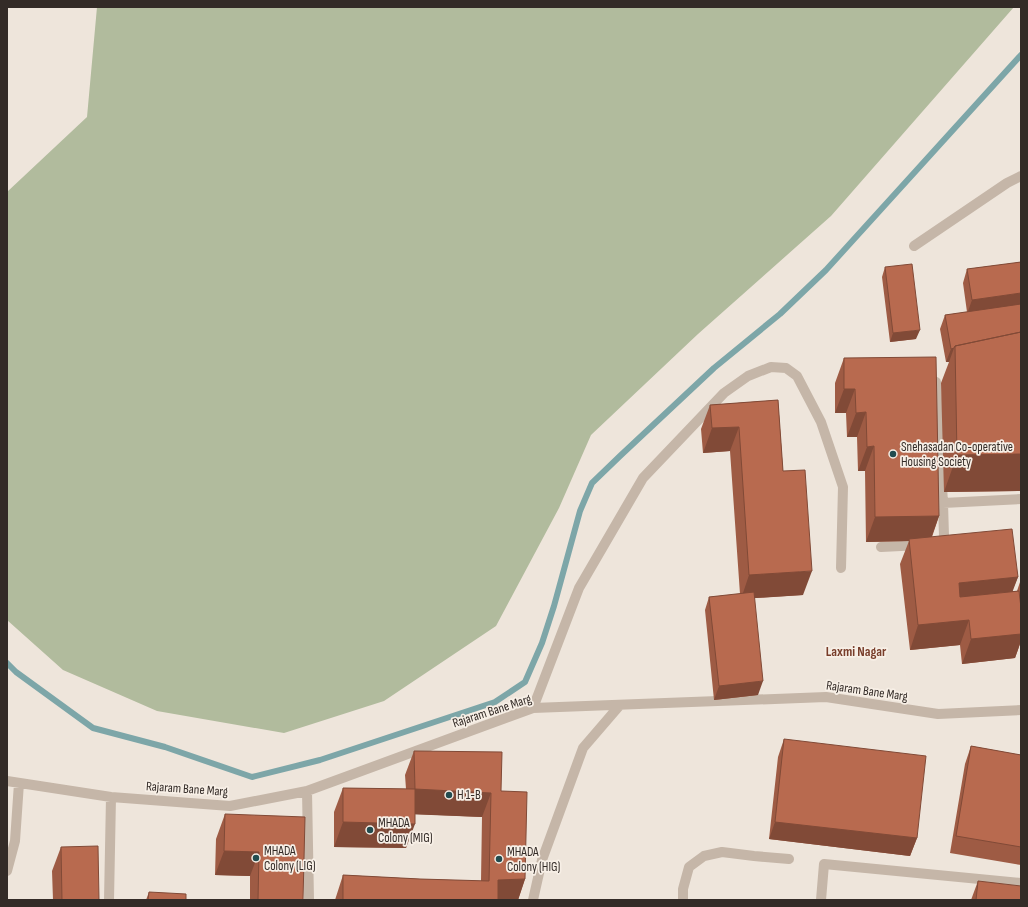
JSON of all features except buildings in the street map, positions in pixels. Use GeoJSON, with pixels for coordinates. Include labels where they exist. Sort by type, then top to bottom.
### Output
{"type":"FeatureCollection","features":[{"type":"Feature","properties":{"kind":"street"},"geometry":{"type":"LineString","coordinates":[[914,246],[1007,183],[1021,176]]}},
{"type":"Feature","properties":{"kind":"street"},"geometry":{"type":"LineString","coordinates":[[533,708],[579,588],[643,478],[724,393],[748,376],[771,367],[786,368],[797,376],[821,422],[843,487],[841,568]]}},
{"type":"Feature","properties":{"kind":"street"},"geometry":{"type":"LineString","coordinates":[[881,547],[938,545],[944,536],[935,378]]}},
{"type":"Feature","properties":{"kind":"street"},"geometry":{"type":"LineString","coordinates":[[943,503],[1021,499]]}},
{"type":"Feature","properties":{"kind":"street","name":"Rajaram Bane Marg"},"geometry":{"type":"LineString","coordinates":[[7,781],[111,797],[230,806],[307,791],[533,708],[826,697],[938,714],[1021,710]]}},
{"type":"Feature","properties":{"kind":"street"},"geometry":{"type":"LineString","coordinates":[[533,900],[542,860],[583,748],[620,705]]}},
{"type":"Feature","properties":{"kind":"street"},"geometry":{"type":"LineString","coordinates":[[7,872],[16,841],[19,783]]}},
{"type":"Feature","properties":{"kind":"street"},"geometry":{"type":"LineString","coordinates":[[307,791],[309,900]]}},
{"type":"Feature","properties":{"kind":"street"},"geometry":{"type":"LineString","coordinates":[[109,900],[111,797]]}},
{"type":"Feature","properties":{"kind":"street"},"geometry":{"type":"LineString","coordinates":[[683,900],[683,889],[689,867],[704,856],[722,852],[789,858]]}},
{"type":"Feature","properties":{"kind":"street"},"geometry":{"type":"LineString","coordinates":[[821,900],[824,864],[1021,883]]}},
{"type":"Feature","properties":{"kind":"green space"},"geometry":{"type":"Polygon","coordinates":[[[97,7],[1014,7],[831,216],[698,334],[591,435],[559,508],[496,626],[384,701],[284,733],[157,711],[63,670],[7,620],[7,192],[87,117],[97,7]]]}},
{"type":"Feature","properties":{"kind":"waterway"},"geometry":{"type":"LineString","coordinates":[[7,663],[16,672],[93,728],[165,747],[252,777],[320,760],[495,702],[525,682],[542,643],[554,606],[580,511],[592,483],[714,368],[780,314],[826,270],[1021,55]]}},
{"type":"Feature","properties":{"kind":"place","name":"Snehasadan Co-operative Housing Society"},"geometry":{"type":"Point","coordinates":[893,454]}},
{"type":"Feature","properties":{"kind":"place","name":"H 1-B"},"geometry":{"type":"Point","coordinates":[449,795]}},
{"type":"Feature","properties":{"kind":"place","name":"MHADA Colony (MIG)"},"geometry":{"type":"Point","coordinates":[370,830]}},
{"type":"Feature","properties":{"kind":"place","name":"MHADA Colony (LIG)"},"geometry":{"type":"Point","coordinates":[256,858]}},
{"type":"Feature","properties":{"kind":"place","name":"MHADA Colony (HIG)"},"geometry":{"type":"Point","coordinates":[499,859]}},
{"type":"Feature","properties":{"kind":"district","name":"Laxmi Nagar"},"geometry":{"type":"Point","coordinates":[856,651]}}]}
